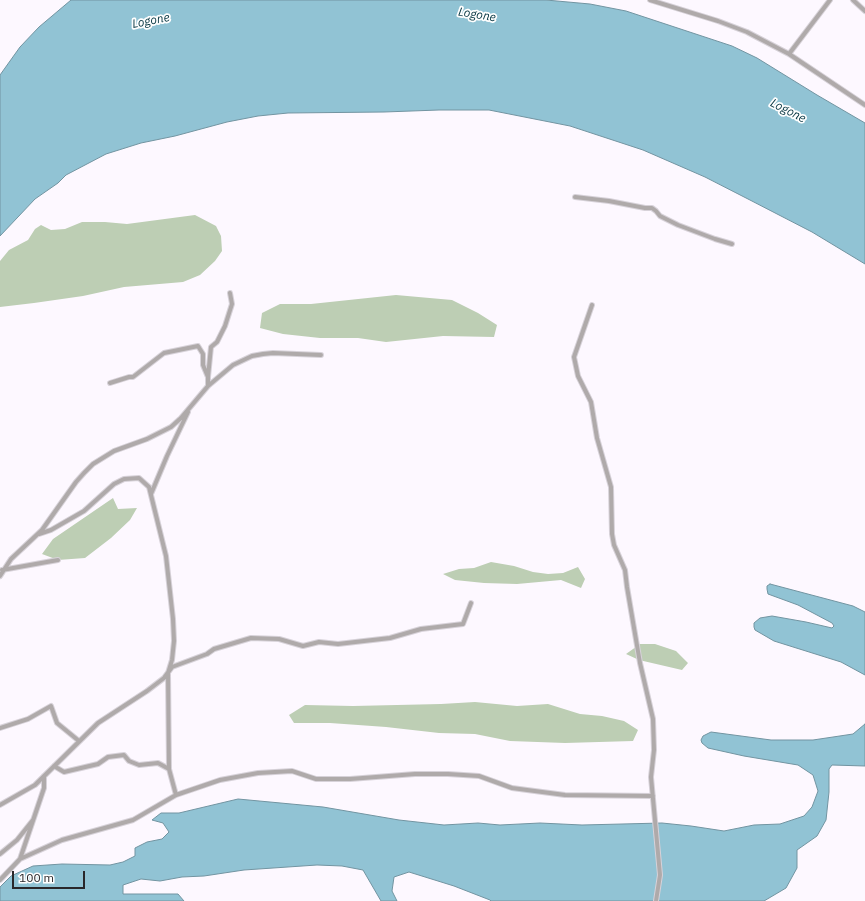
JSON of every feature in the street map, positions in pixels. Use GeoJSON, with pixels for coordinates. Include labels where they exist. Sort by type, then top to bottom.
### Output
{"type":"FeatureCollection","features":[{"type":"Feature","properties":{"kind":"street"},"geometry":{"type":"LineString","coordinates":[[650,0],[718,21],[747,32],[788,54],[865,105]]}},
{"type":"Feature","properties":{"kind":"street"},"geometry":{"type":"LineString","coordinates":[[788,54],[830,0]]}},
{"type":"Feature","properties":{"kind":"street"},"geometry":{"type":"LineString","coordinates":[[853,0],[865,11]]}},
{"type":"Feature","properties":{"kind":"street"},"geometry":{"type":"LineString","coordinates":[[575,197],[652,208],[656,210],[660,216],[678,225],[732,244]]}},
{"type":"Feature","properties":{"kind":"street"},"geometry":{"type":"LineString","coordinates":[[208,386],[211,347],[217,342],[225,326],[232,304],[230,293]]}},
{"type":"Feature","properties":{"kind":"street"},"geometry":{"type":"LineString","coordinates":[[592,305],[574,357],[578,376],[591,402],[596,438],[611,487],[612,534],[614,545],[625,570],[639,656],[652,719],[654,750],[651,777],[660,875],[656,901]]}},
{"type":"Feature","properties":{"kind":"street"},"geometry":{"type":"LineString","coordinates":[[110,383],[129,377],[133,378],[164,353],[198,346],[203,354],[203,365],[208,377]]}},
{"type":"Feature","properties":{"kind":"street"},"geometry":{"type":"LineString","coordinates":[[0,576],[2,570],[12,559],[39,534],[76,482],[94,464],[114,451],[159,434],[176,422],[208,386],[233,365],[252,356],[274,353],[321,355]]}},
{"type":"Feature","properties":{"kind":"street"},"geometry":{"type":"LineString","coordinates":[[151,494],[190,408]]}},
{"type":"Feature","properties":{"kind":"street"},"geometry":{"type":"LineString","coordinates":[[39,534],[50,530],[84,511],[114,484],[124,479],[139,478],[149,487],[166,556],[171,588],[174,641],[172,660],[168,673],[169,769],[176,795]]}},
{"type":"Feature","properties":{"kind":"street"},"geometry":{"type":"LineString","coordinates":[[2,570],[58,560]]}},
{"type":"Feature","properties":{"kind":"street"},"geometry":{"type":"LineString","coordinates":[[0,805],[35,785],[98,724],[164,678],[172,667],[214,650],[251,638],[279,639],[303,646],[319,642],[338,644],[390,638],[421,629],[463,624],[471,603]]}},
{"type":"Feature","properties":{"kind":"street"},"geometry":{"type":"LineString","coordinates":[[0,728],[28,719],[51,706],[57,723],[79,741]]}},
{"type":"Feature","properties":{"kind":"street"},"geometry":{"type":"LineString","coordinates":[[54,766],[64,772],[98,764],[108,757],[124,755],[129,762],[139,765],[158,763],[169,769]]}},
{"type":"Feature","properties":{"kind":"street"},"geometry":{"type":"LineString","coordinates":[[0,880],[20,859],[62,840],[133,820],[176,795],[228,779],[258,773],[292,772],[316,779],[350,779],[415,774],[448,774],[479,776],[512,788],[565,795],[653,796]]}},
{"type":"Feature","properties":{"kind":"street"},"geometry":{"type":"LineString","coordinates":[[20,859],[44,788],[44,776]]}},
{"type":"Feature","properties":{"kind":"street"},"geometry":{"type":"LineString","coordinates":[[0,854],[17,840],[34,818]]}},
{"type":"Feature","properties":{"kind":"green space"},"geometry":{"type":"Polygon","coordinates":[[[195,215],[216,226],[221,236],[222,251],[215,261],[200,275],[183,282],[124,287],[83,296],[0,307],[0,261],[9,250],[28,240],[35,229],[41,225],[51,230],[65,229],[82,222],[127,224],[195,215]]]}},
{"type":"Feature","properties":{"kind":"green space"},"geometry":{"type":"Polygon","coordinates":[[[396,295],[452,300],[478,313],[497,325],[494,337],[443,336],[386,342],[358,338],[320,338],[283,334],[260,328],[262,313],[280,304],[311,304],[396,295]]]}},
{"type":"Feature","properties":{"kind":"green space"},"geometry":{"type":"Polygon","coordinates":[[[113,498],[118,509],[137,508],[130,520],[111,538],[85,558],[58,560],[42,554],[53,539],[113,498]]]}},
{"type":"Feature","properties":{"kind":"green space"},"geometry":{"type":"Polygon","coordinates":[[[491,562],[548,574],[563,573],[578,567],[585,579],[581,588],[561,580],[517,584],[484,583],[455,580],[443,574],[459,569],[474,568],[491,562]]]}},
{"type":"Feature","properties":{"kind":"green space"},"geometry":{"type":"Polygon","coordinates":[[[640,644],[655,644],[676,651],[688,663],[682,670],[639,660],[626,654],[640,644]]]}},
{"type":"Feature","properties":{"kind":"green space"},"geometry":{"type":"Polygon","coordinates":[[[475,702],[517,706],[548,704],[580,714],[602,716],[624,721],[638,730],[633,741],[565,743],[510,741],[475,734],[439,733],[330,723],[294,723],[289,715],[305,705],[353,706],[475,702]]]}},
{"type":"Feature","properties":{"kind":"water","name":"Logone"},"geometry":{"type":"Polygon","coordinates":[[[71,0],[546,0],[590,4],[626,11],[732,46],[757,58],[865,123],[865,264],[812,232],[748,199],[705,177],[643,150],[570,126],[489,110],[288,113],[258,116],[227,122],[175,136],[141,143],[106,154],[66,175],[58,183],[35,199],[0,236],[0,75],[20,47],[39,27],[71,0]]]}},
{"type":"Feature","properties":{"kind":"water"},"geometry":{"type":"Polygon","coordinates":[[[770,584],[853,606],[865,612],[865,675],[841,662],[774,641],[755,630],[754,623],[760,618],[772,616],[832,628],[834,626],[832,623],[798,605],[768,594],[767,586],[770,584]]]}},
{"type":"Feature","properties":{"kind":"water"},"geometry":{"type":"Polygon","coordinates":[[[865,724],[865,766],[832,765],[829,769],[829,792],[826,820],[817,836],[797,850],[797,868],[786,888],[764,901],[491,901],[454,886],[409,872],[394,877],[392,891],[397,901],[381,901],[363,870],[342,866],[317,865],[244,870],[160,881],[141,879],[123,885],[123,894],[178,894],[184,901],[0,901],[0,887],[11,876],[33,866],[62,864],[110,865],[123,862],[135,856],[135,848],[147,842],[162,839],[169,832],[163,823],[152,820],[161,813],[179,813],[238,799],[323,807],[399,820],[444,825],[478,823],[500,825],[540,823],[582,825],[662,823],[724,831],[754,825],[780,824],[804,816],[812,807],[818,791],[813,775],[798,765],[708,748],[702,743],[701,740],[703,736],[711,732],[771,740],[813,740],[853,734],[865,724]]]}}]}
